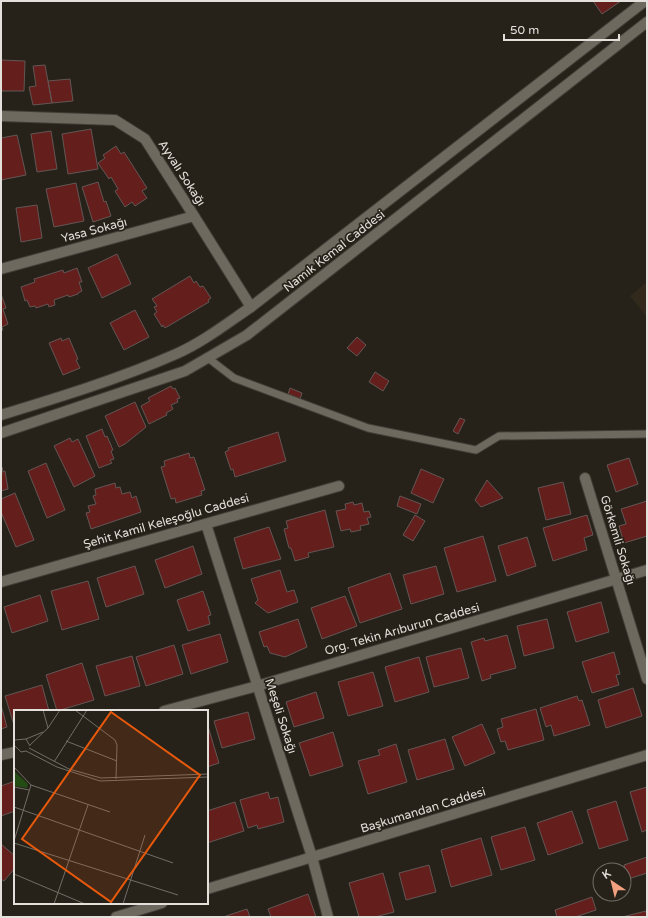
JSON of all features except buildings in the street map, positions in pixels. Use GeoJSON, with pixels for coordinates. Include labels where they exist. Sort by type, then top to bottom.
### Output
{"type":"FeatureCollection","features":[{"type":"Feature","properties":{"kind":"street","name":"Namık Kemal Caddesi"},"geometry":{"type":"LineString","coordinates":[[1,415],[84,390],[176,353],[208,336],[251,307],[645,1]]}},
{"type":"Feature","properties":{"kind":"street","name":"Namık Kemal Caddesi"},"geometry":{"type":"LineString","coordinates":[[1,433],[185,371],[247,335],[647,22]]}},
{"type":"Feature","properties":{"kind":"street","name":"Ayvalı Sokağı"},"geometry":{"type":"LineString","coordinates":[[1,116],[115,120],[145,139],[251,307]]}},
{"type":"Feature","properties":{"kind":"street","name":"Yasa Sokağı"},"geometry":{"type":"LineString","coordinates":[[1,268],[194,216]]}},
{"type":"Feature","properties":{"kind":"street","name":"Görkemli Sokağı"},"geometry":{"type":"LineString","coordinates":[[585,478],[647,679]]}},
{"type":"Feature","properties":{"kind":"street","name":"Şehit Kamil Keleşoğlu Caddesi"},"geometry":{"type":"LineString","coordinates":[[1,582],[339,486]]}},
{"type":"Feature","properties":{"kind":"street","name":"Meşeli Sokağı"},"geometry":{"type":"LineString","coordinates":[[206,524],[312,857],[328,917]]}},
{"type":"Feature","properties":{"kind":"street","name":"Org. Tekin Arıburun Caddesi"},"geometry":{"type":"LineString","coordinates":[[168,710],[257,686],[647,570]]}},
{"type":"Feature","properties":{"kind":"street"},"geometry":{"type":"LineString","coordinates":[[1,755],[14,752]]}},
{"type":"Feature","properties":{"kind":"street","name":"Başkumandan Caddesi"},"geometry":{"type":"LineString","coordinates":[[208,889],[647,755]]}},
{"type":"Feature","properties":{"kind":"street"},"geometry":{"type":"LineString","coordinates":[[116,917],[159,904]]}},
{"type":"Feature","properties":{"kind":"lane"},"geometry":{"type":"LineString","coordinates":[[208,358],[234,378],[368,428],[476,450],[499,436],[647,434]]}},
{"type":"Feature","properties":{"kind":"shaded area"},"geometry":{"type":"Polygon","coordinates":[[[647,282],[647,317],[630,296],[647,282]]]}}]}
